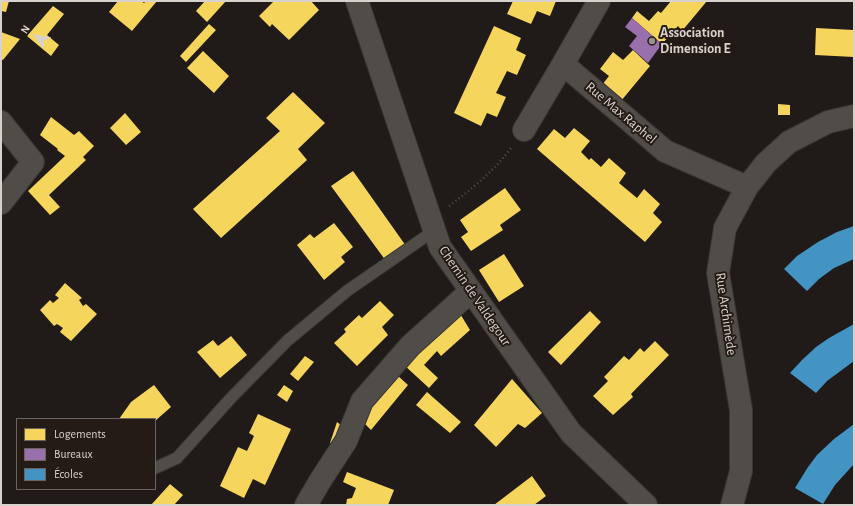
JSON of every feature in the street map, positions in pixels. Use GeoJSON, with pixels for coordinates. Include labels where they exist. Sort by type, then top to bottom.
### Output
{"type":"FeatureCollection","features":[{"type":"Feature","properties":{"kind":"street","name":"Chemin de Valdegour"},"geometry":{"type":"LineString","coordinates":[[357,1],[440,247],[571,433],[646,505]]}},
{"type":"Feature","properties":{"kind":"street"},"geometry":{"type":"LineString","coordinates":[[524,130],[599,1]]}},
{"type":"Feature","properties":{"kind":"street","name":"Rue Max Raphel"},"geometry":{"type":"LineString","coordinates":[[563,64],[665,150],[747,187]]}},
{"type":"Feature","properties":{"kind":"street","name":"Rue Archimède"},"geometry":{"type":"LineString","coordinates":[[732,505],[741,471],[741,410],[718,273],[725,228],[747,187],[766,163],[789,142],[828,122],[854,116]]}},
{"type":"Feature","properties":{"kind":"street"},"geometry":{"type":"LineString","coordinates":[[1,122],[34,162],[1,203]]}},
{"type":"Feature","properties":{"kind":"street"},"geometry":{"type":"LineString","coordinates":[[306,505],[346,441],[362,401],[410,346],[471,291]]}},
{"type":"Feature","properties":{"kind":"lane"},"geometry":{"type":"LineString","coordinates":[[156,468],[177,458],[230,399],[287,341],[432,223]]}},
{"type":"Feature","properties":{"kind":"path"},"geometry":{"type":"LineString","coordinates":[[432,223],[444,210],[475,187],[498,165],[524,130]]}},
{"type":"Feature","properties":{"kind":"building: Logements"},"geometry":{"type":"Polygon","coordinates":[[[1,1],[9,1],[6,12],[1,11],[1,1]]]}},
{"type":"Feature","properties":{"kind":"building: Logements"},"geometry":{"type":"Polygon","coordinates":[[[118,1],[141,1],[144,3],[146,1],[157,1],[132,31],[109,12],[118,1]]]}},
{"type":"Feature","properties":{"kind":"building: Logements"},"geometry":{"type":"Polygon","coordinates":[[[205,1],[226,1],[207,22],[196,11],[205,1]]]}},
{"type":"Feature","properties":{"kind":"building: Logements"},"geometry":{"type":"Polygon","coordinates":[[[274,1],[311,1],[319,10],[289,40],[272,24],[270,27],[259,16],[274,1]]]}},
{"type":"Feature","properties":{"kind":"building: Logements"},"geometry":{"type":"Polygon","coordinates":[[[513,1],[556,1],[550,16],[537,11],[531,24],[507,14],[513,1]]]}},
{"type":"Feature","properties":{"kind":"building: Logements"},"geometry":{"type":"Polygon","coordinates":[[[671,1],[707,1],[682,31],[678,26],[662,44],[632,18],[637,11],[649,21],[658,11],[661,13],[671,1]]]}},
{"type":"Feature","properties":{"kind":"building: Logements"},"geometry":{"type":"Polygon","coordinates":[[[53,6],[64,14],[47,35],[59,45],[51,56],[27,36],[53,6]]]}},
{"type":"Feature","properties":{"kind":"building: Logements"},"geometry":{"type":"Polygon","coordinates":[[[209,24],[216,30],[186,62],[180,56],[209,24]]]}},
{"type":"Feature","properties":{"kind":"building: Logements"},"geometry":{"type":"Polygon","coordinates":[[[494,26],[521,38],[516,50],[526,55],[517,75],[507,71],[496,93],[506,97],[497,117],[487,113],[481,126],[454,113],[494,26]]]}},
{"type":"Feature","properties":{"kind":"building: Logements"},"geometry":{"type":"Polygon","coordinates":[[[816,28],[854,30],[854,57],[815,55],[816,28]]]}},
{"type":"Feature","properties":{"kind":"building: Logements"},"geometry":{"type":"Polygon","coordinates":[[[1,32],[20,39],[3,60],[1,59],[1,32]]]}},
{"type":"Feature","properties":{"kind":"building: Logements"},"geometry":{"type":"Polygon","coordinates":[[[633,50],[650,66],[621,101],[602,85],[609,76],[600,69],[613,52],[623,60],[633,50]]]}},
{"type":"Feature","properties":{"kind":"building: Logements"},"geometry":{"type":"Polygon","coordinates":[[[203,51],[229,76],[214,93],[187,68],[203,51]]]}},
{"type":"Feature","properties":{"kind":"building: Logements"},"geometry":{"type":"Polygon","coordinates":[[[293,92],[325,123],[298,149],[307,160],[221,238],[193,209],[280,131],[266,118],[293,92]]]}},
{"type":"Feature","properties":{"kind":"building: Logements"},"geometry":{"type":"Polygon","coordinates":[[[778,104],[790,105],[790,115],[778,115],[778,104]]]}},
{"type":"Feature","properties":{"kind":"building: Logements"},"geometry":{"type":"Polygon","coordinates":[[[125,113],[141,132],[126,145],[110,128],[125,113]]]}},
{"type":"Feature","properties":{"kind":"building: Logements"},"geometry":{"type":"Polygon","coordinates":[[[51,117],[74,135],[79,131],[94,146],[83,157],[86,160],[49,195],[60,207],[50,215],[28,191],[65,156],[40,135],[51,117]]]}},
{"type":"Feature","properties":{"kind":"building: Logements"},"geometry":{"type":"Polygon","coordinates":[[[574,128],[590,141],[581,152],[589,160],[591,158],[601,167],[609,158],[626,173],[619,183],[637,198],[644,189],[660,204],[653,213],[662,222],[645,242],[537,149],[554,129],[565,138],[574,128]]]}},
{"type":"Feature","properties":{"kind":"building: Logements"},"geometry":{"type":"Polygon","coordinates":[[[353,171],[406,246],[386,261],[331,186],[353,171]]]}},
{"type":"Feature","properties":{"kind":"building: Logements"},"geometry":{"type":"Polygon","coordinates":[[[505,188],[521,210],[500,225],[503,230],[471,251],[461,237],[468,232],[460,220],[505,188]]]}},
{"type":"Feature","properties":{"kind":"building: Logements"},"geometry":{"type":"Polygon","coordinates":[[[334,223],[353,247],[341,257],[345,262],[324,280],[297,245],[310,234],[314,238],[334,223]]]}},
{"type":"Feature","properties":{"kind":"building: Logements"},"geometry":{"type":"Polygon","coordinates":[[[504,254],[524,286],[499,302],[479,270],[504,254]]]}},
{"type":"Feature","properties":{"kind":"building: Logements"},"geometry":{"type":"Polygon","coordinates":[[[65,283],[82,298],[79,300],[83,306],[86,304],[97,314],[71,341],[60,332],[63,328],[57,324],[54,326],[40,310],[50,300],[53,303],[59,298],[55,295],[65,283]]]}},
{"type":"Feature","properties":{"kind":"building: Logements"},"geometry":{"type":"Polygon","coordinates":[[[380,301],[394,315],[382,327],[388,335],[357,366],[334,343],[346,332],[344,329],[359,315],[362,318],[380,301]]]}},
{"type":"Feature","properties":{"kind":"building: Logements"},"geometry":{"type":"Polygon","coordinates":[[[590,311],[601,322],[561,365],[548,352],[590,311]]]}},
{"type":"Feature","properties":{"kind":"building: Logements"},"geometry":{"type":"Polygon","coordinates":[[[459,312],[470,330],[441,356],[437,351],[424,365],[438,378],[429,388],[404,365],[459,312]]]}},
{"type":"Feature","properties":{"kind":"building: Logements"},"geometry":{"type":"Polygon","coordinates":[[[231,336],[247,355],[220,378],[197,352],[213,340],[218,346],[231,336]]]}},
{"type":"Feature","properties":{"kind":"building: Logements"},"geometry":{"type":"Polygon","coordinates":[[[655,341],[669,355],[631,394],[633,397],[613,415],[593,396],[608,381],[604,377],[624,356],[629,360],[640,348],[644,352],[655,341]]]}},
{"type":"Feature","properties":{"kind":"building: Logements"},"geometry":{"type":"Polygon","coordinates":[[[305,356],[314,362],[298,381],[290,374],[305,356]]]}},
{"type":"Feature","properties":{"kind":"building: Logements"},"geometry":{"type":"Polygon","coordinates":[[[397,375],[408,385],[371,430],[363,422],[370,402],[397,375]]]}},
{"type":"Feature","properties":{"kind":"building: Logements"},"geometry":{"type":"Polygon","coordinates":[[[512,379],[542,413],[525,428],[518,424],[496,447],[474,425],[512,379]]]}},
{"type":"Feature","properties":{"kind":"building: Logements"},"geometry":{"type":"Polygon","coordinates":[[[154,385],[171,407],[156,420],[156,418],[120,418],[131,402],[154,385]]]}},
{"type":"Feature","properties":{"kind":"building: Logements"},"geometry":{"type":"Polygon","coordinates":[[[284,385],[293,391],[287,402],[277,395],[284,385]]]}},
{"type":"Feature","properties":{"kind":"building: Logements"},"geometry":{"type":"Polygon","coordinates":[[[427,392],[461,422],[450,433],[416,405],[427,392]]]}},
{"type":"Feature","properties":{"kind":"building: Logements"},"geometry":{"type":"Polygon","coordinates":[[[258,414],[291,429],[265,485],[253,479],[244,498],[220,486],[238,447],[247,451],[254,436],[249,433],[258,414]]]}},
{"type":"Feature","properties":{"kind":"building: Logements"},"geometry":{"type":"Polygon","coordinates":[[[337,422],[346,429],[339,446],[330,443],[337,422]]]}},
{"type":"Feature","properties":{"kind":"building: Logements"},"geometry":{"type":"Polygon","coordinates":[[[347,472],[394,490],[388,505],[346,505],[347,499],[352,498],[356,488],[343,482],[347,472]]]}},
{"type":"Feature","properties":{"kind":"building: Logements"},"geometry":{"type":"Polygon","coordinates":[[[532,476],[546,496],[534,505],[494,505],[532,476]]]}},
{"type":"Feature","properties":{"kind":"building: Logements"},"geometry":{"type":"Polygon","coordinates":[[[170,484],[183,495],[174,505],[151,505],[170,484]]]}},
{"type":"Feature","properties":{"kind":"building: Bureaux"},"geometry":{"type":"Polygon","coordinates":[[[632,18],[662,44],[648,63],[629,46],[637,36],[625,27],[632,18]]]}},
{"type":"Feature","properties":{"kind":"building: Écoles"},"geometry":{"type":"Polygon","coordinates":[[[854,226],[854,259],[834,268],[819,279],[807,291],[784,269],[797,256],[818,242],[837,232],[854,226]]]}},
{"type":"Feature","properties":{"kind":"building: Écoles"},"geometry":{"type":"Polygon","coordinates":[[[854,324],[854,361],[827,381],[816,393],[790,373],[816,347],[854,324]]]}},
{"type":"Feature","properties":{"kind":"building: Écoles"},"geometry":{"type":"Polygon","coordinates":[[[854,424],[854,464],[835,485],[823,504],[795,488],[817,455],[834,439],[854,424]]]}},
{"type":"Feature","properties":{"kind":"place","name":"Association Dimension E"},"geometry":{"type":"Point","coordinates":[652,41]}}]}
